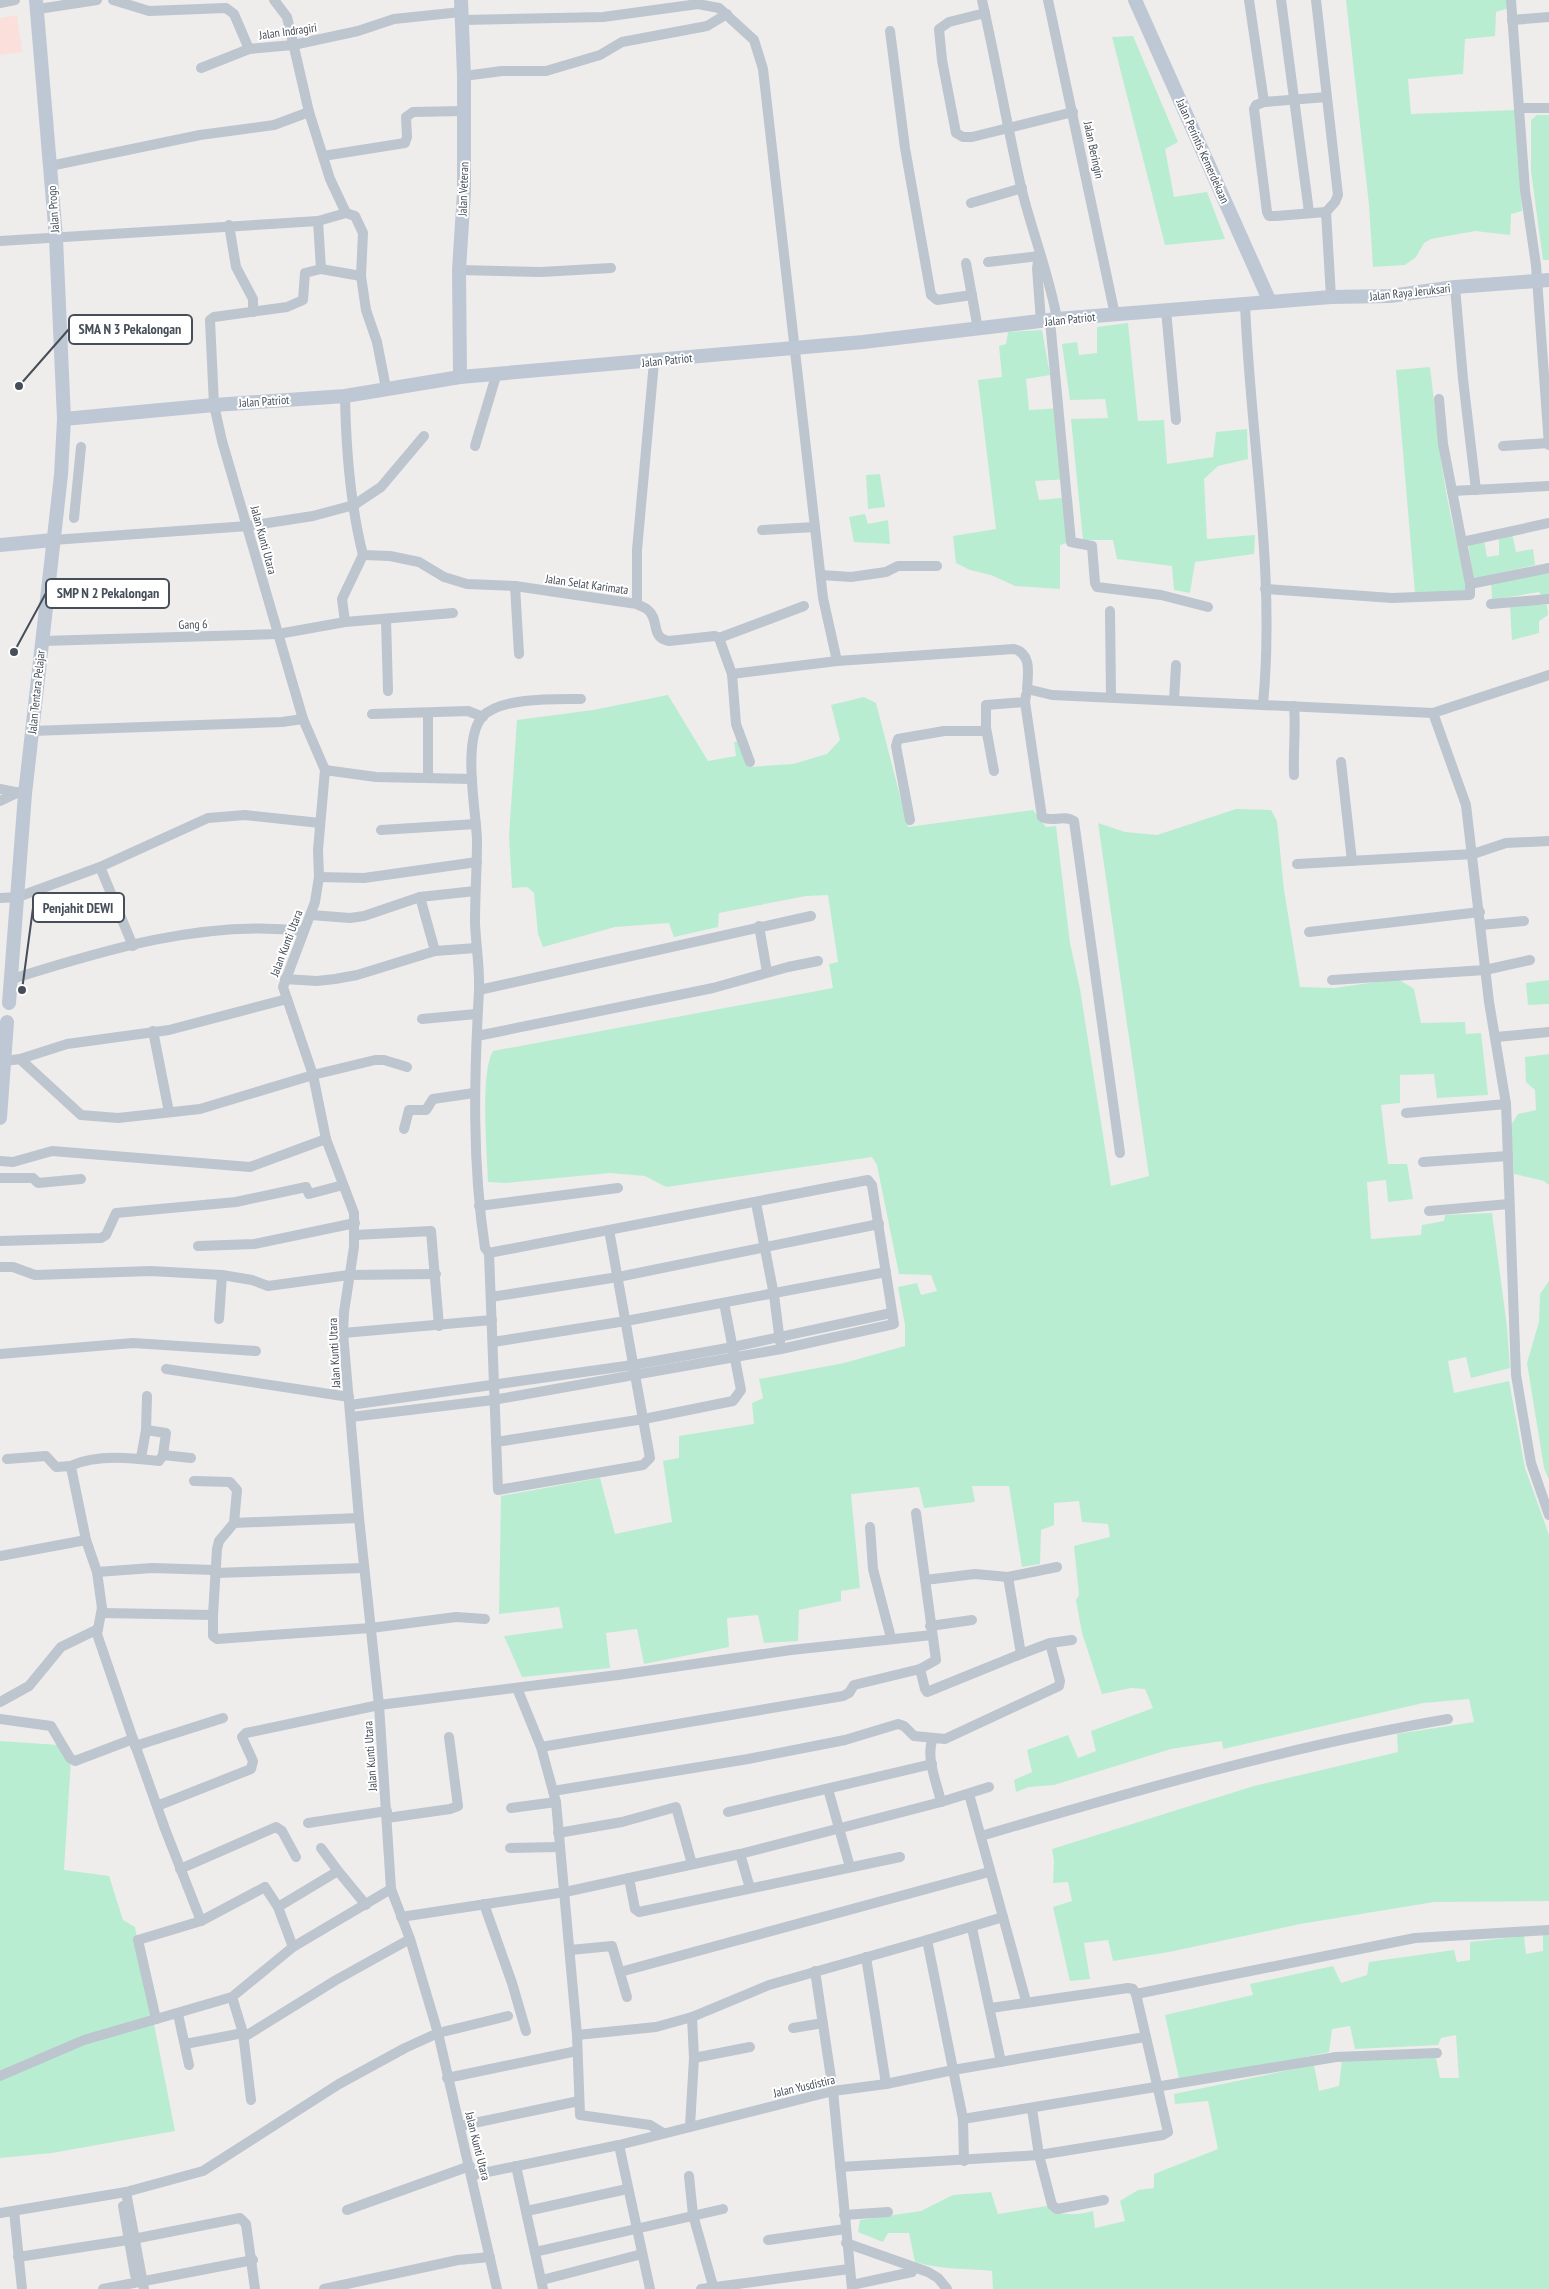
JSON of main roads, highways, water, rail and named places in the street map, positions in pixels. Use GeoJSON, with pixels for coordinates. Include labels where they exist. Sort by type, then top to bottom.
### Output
{"type":"FeatureCollection","features":[{"type":"Feature","properties":{"kind":"place","name":"SMA N 3 Pekalongan"},"geometry":{"type":"Point","coordinates":[19,386]}},
{"type":"Feature","properties":{"kind":"place","name":"SMP N 2 Pekalongan"},"geometry":{"type":"Point","coordinates":[14,652]}},
{"type":"Feature","properties":{"kind":"place","name":"Penjahit DEWI"},"geometry":{"type":"Point","coordinates":[22,990]}}]}
